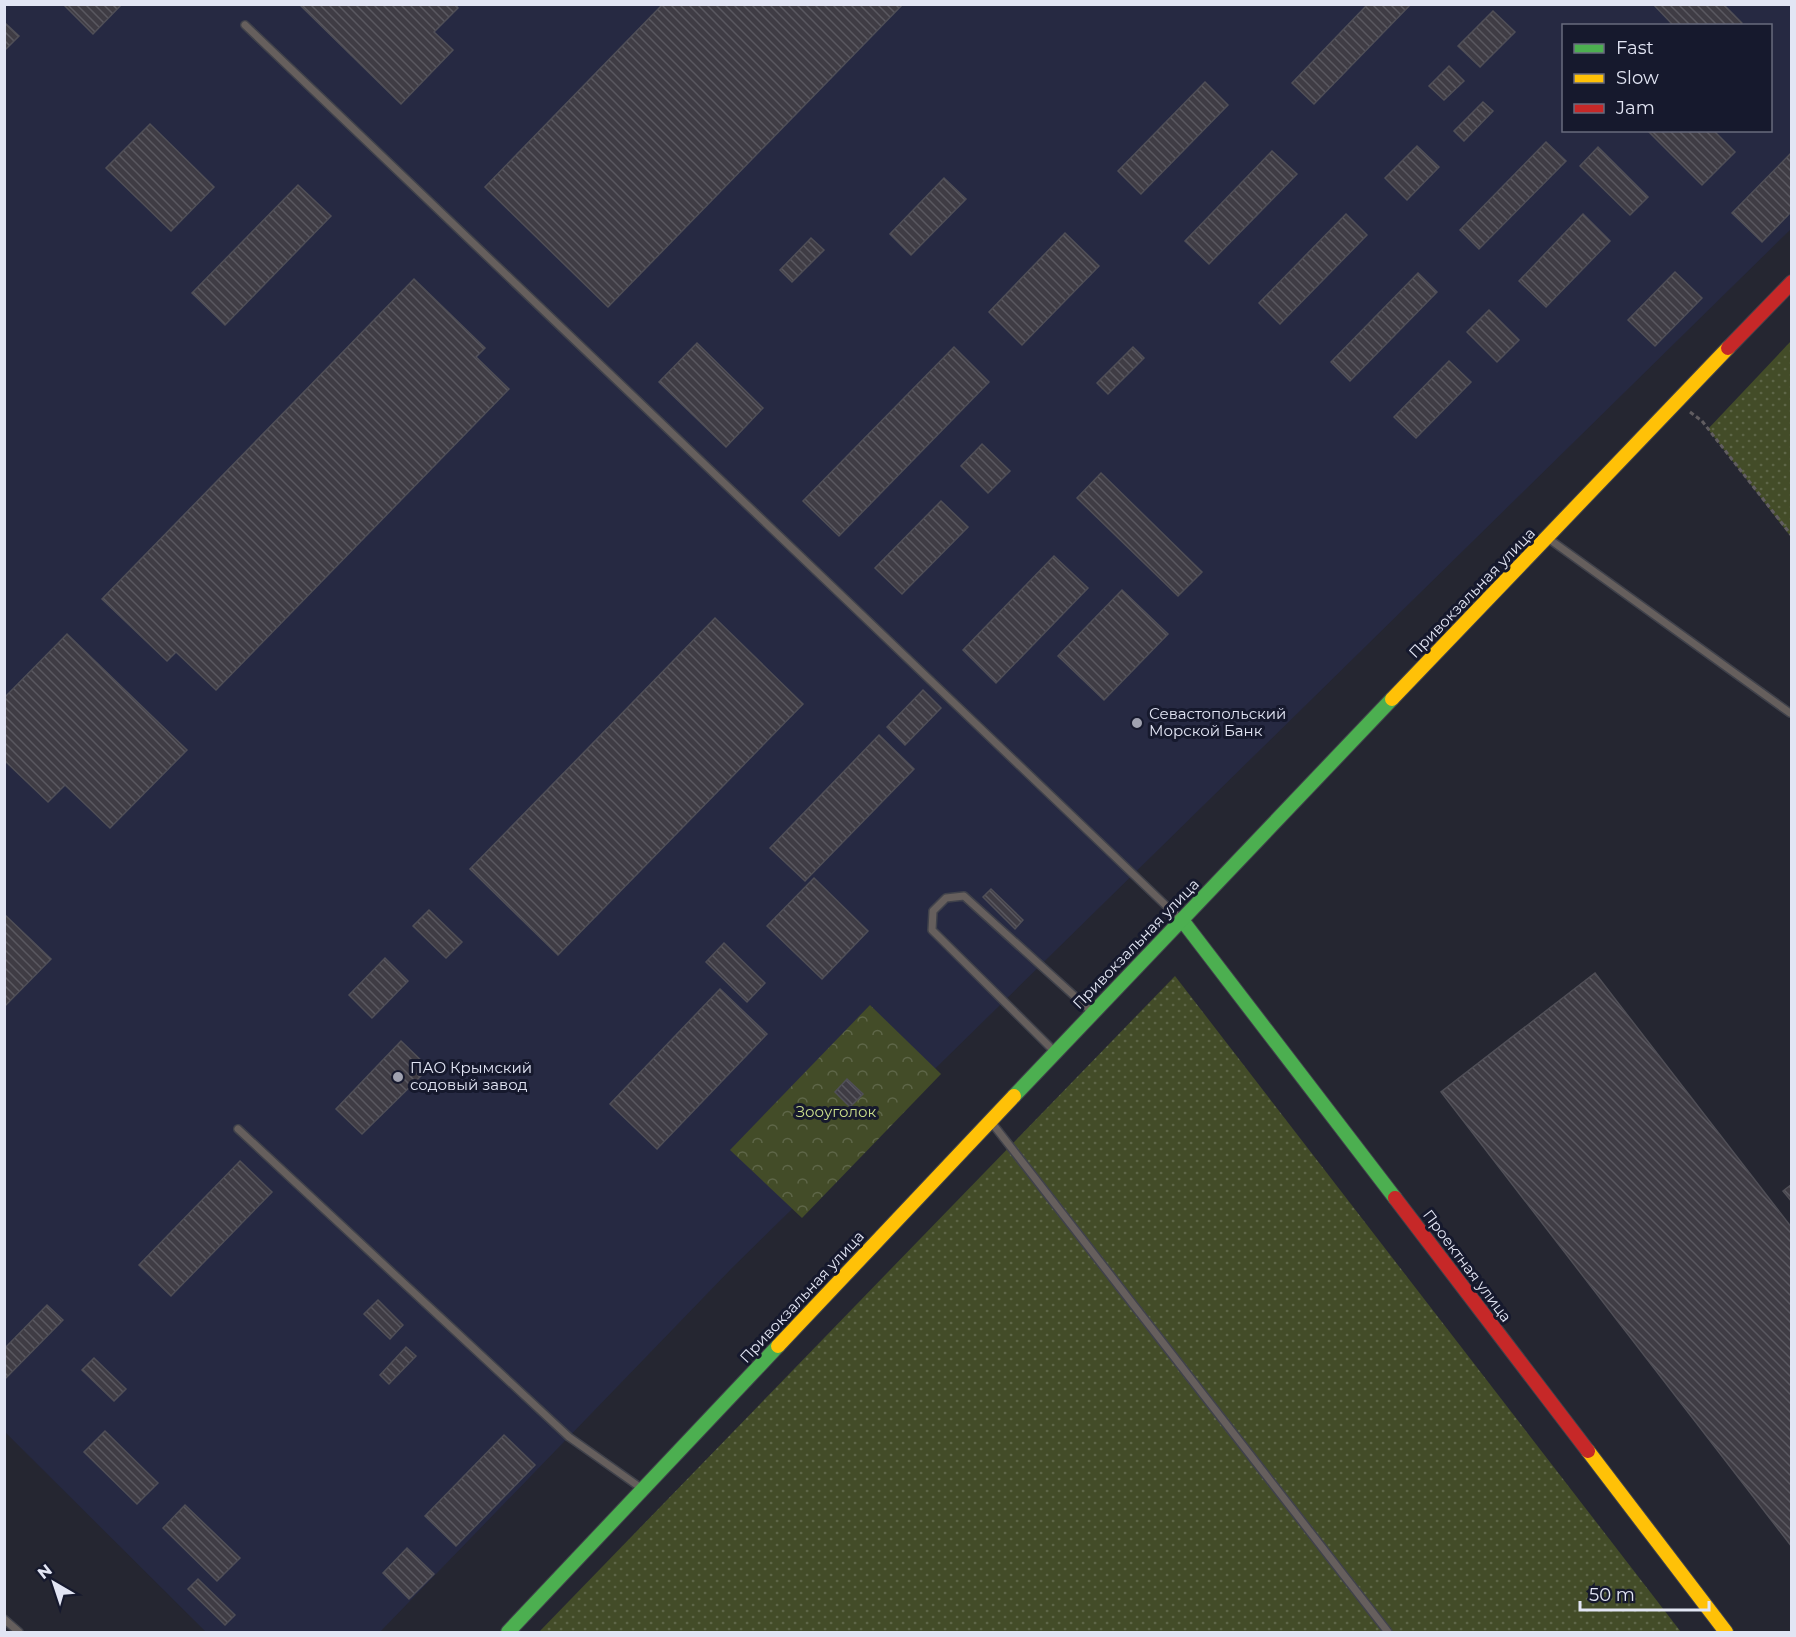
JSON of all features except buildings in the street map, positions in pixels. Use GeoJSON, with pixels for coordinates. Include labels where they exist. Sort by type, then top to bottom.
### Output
{"type":"FeatureCollection","features":[{"type":"Feature","properties":{"kind":"main road","name":"Привокзальная улица"},"geometry":{"type":"LineString","coordinates":[[508,1632],[1093,1012],[1791,282]]}},
{"type":"Feature","properties":{"kind":"main road","name":"Проектная улица"},"geometry":{"type":"LineString","coordinates":[[1182,920],[1726,1632]]}},
{"type":"Feature","properties":{"kind":"lane"},"geometry":{"type":"LineString","coordinates":[[245,25],[1182,920]]}},
{"type":"Feature","properties":{"kind":"lane"},"geometry":{"type":"LineString","coordinates":[[1547,537],[1790,713]]}},
{"type":"Feature","properties":{"kind":"lane"},"geometry":{"type":"LineString","coordinates":[[1055,1052],[932,930],[933,911],[946,898],[964,896],[1093,1012]]}},
{"type":"Feature","properties":{"kind":"lane"},"geometry":{"type":"LineString","coordinates":[[990,1121],[1388,1632]]}},
{"type":"Feature","properties":{"kind":"lane"},"geometry":{"type":"LineString","coordinates":[[237,1128],[569,1437],[643,1490]]}},
{"type":"Feature","properties":{"kind":"lane"},"geometry":{"type":"LineString","coordinates":[[4,1619],[19,1632]]}},
{"type":"Feature","properties":{"kind":"path"},"geometry":{"type":"LineString","coordinates":[[1677,402],[1702,421],[1791,536]]}},
{"type":"Feature","properties":{"kind":"shaded area"},"geometry":{"type":"Polygon","coordinates":[[[4,5],[1791,5],[1791,229],[732,1268],[380,1632],[206,1632],[5,1432],[4,5]]]}},
{"type":"Feature","properties":{"kind":"green space"},"geometry":{"type":"Polygon","coordinates":[[[1791,341],[1791,537],[1708,429],[1791,341]]]}},
{"type":"Feature","properties":{"kind":"green space"},"geometry":{"type":"Polygon","coordinates":[[[1175,976],[1681,1632],[539,1632],[1175,976]]]}},
{"type":"Feature","properties":{"kind":"green space","name":"Зооуголок"},"geometry":{"type":"Polygon","coordinates":[[[870,1005],[941,1074],[802,1218],[730,1150],[870,1005]]]}},
{"type":"Feature","properties":{"kind":"traffic: fast"},"geometry":{"type":"LineString","coordinates":[[1014,1096],[1392,699]]}},
{"type":"Feature","properties":{"kind":"traffic: fast"},"geometry":{"type":"LineString","coordinates":[[1182,920],[1395,1198]]}},
{"type":"Feature","properties":{"kind":"traffic: fast"},"geometry":{"type":"LineString","coordinates":[[508,1632],[778,1346]]}},
{"type":"Feature","properties":{"kind":"traffic: slow"},"geometry":{"type":"LineString","coordinates":[[1392,699],[1728,348]]}},
{"type":"Feature","properties":{"kind":"traffic: slow"},"geometry":{"type":"LineString","coordinates":[[778,1346],[1014,1096]]}},
{"type":"Feature","properties":{"kind":"traffic: slow"},"geometry":{"type":"LineString","coordinates":[[1588,1451],[1726,1632]]}},
{"type":"Feature","properties":{"kind":"traffic: jam"},"geometry":{"type":"LineString","coordinates":[[1728,348],[1792,282]]}},
{"type":"Feature","properties":{"kind":"traffic: jam"},"geometry":{"type":"LineString","coordinates":[[1395,1198],[1588,1451]]}},
{"type":"Feature","properties":{"kind":"place","name":"Севастопольский Морской Банк"},"geometry":{"type":"Point","coordinates":[1137,723]}},
{"type":"Feature","properties":{"kind":"place","name":"ПАО Крымский содовый завод"},"geometry":{"type":"Point","coordinates":[398,1077]}}]}
